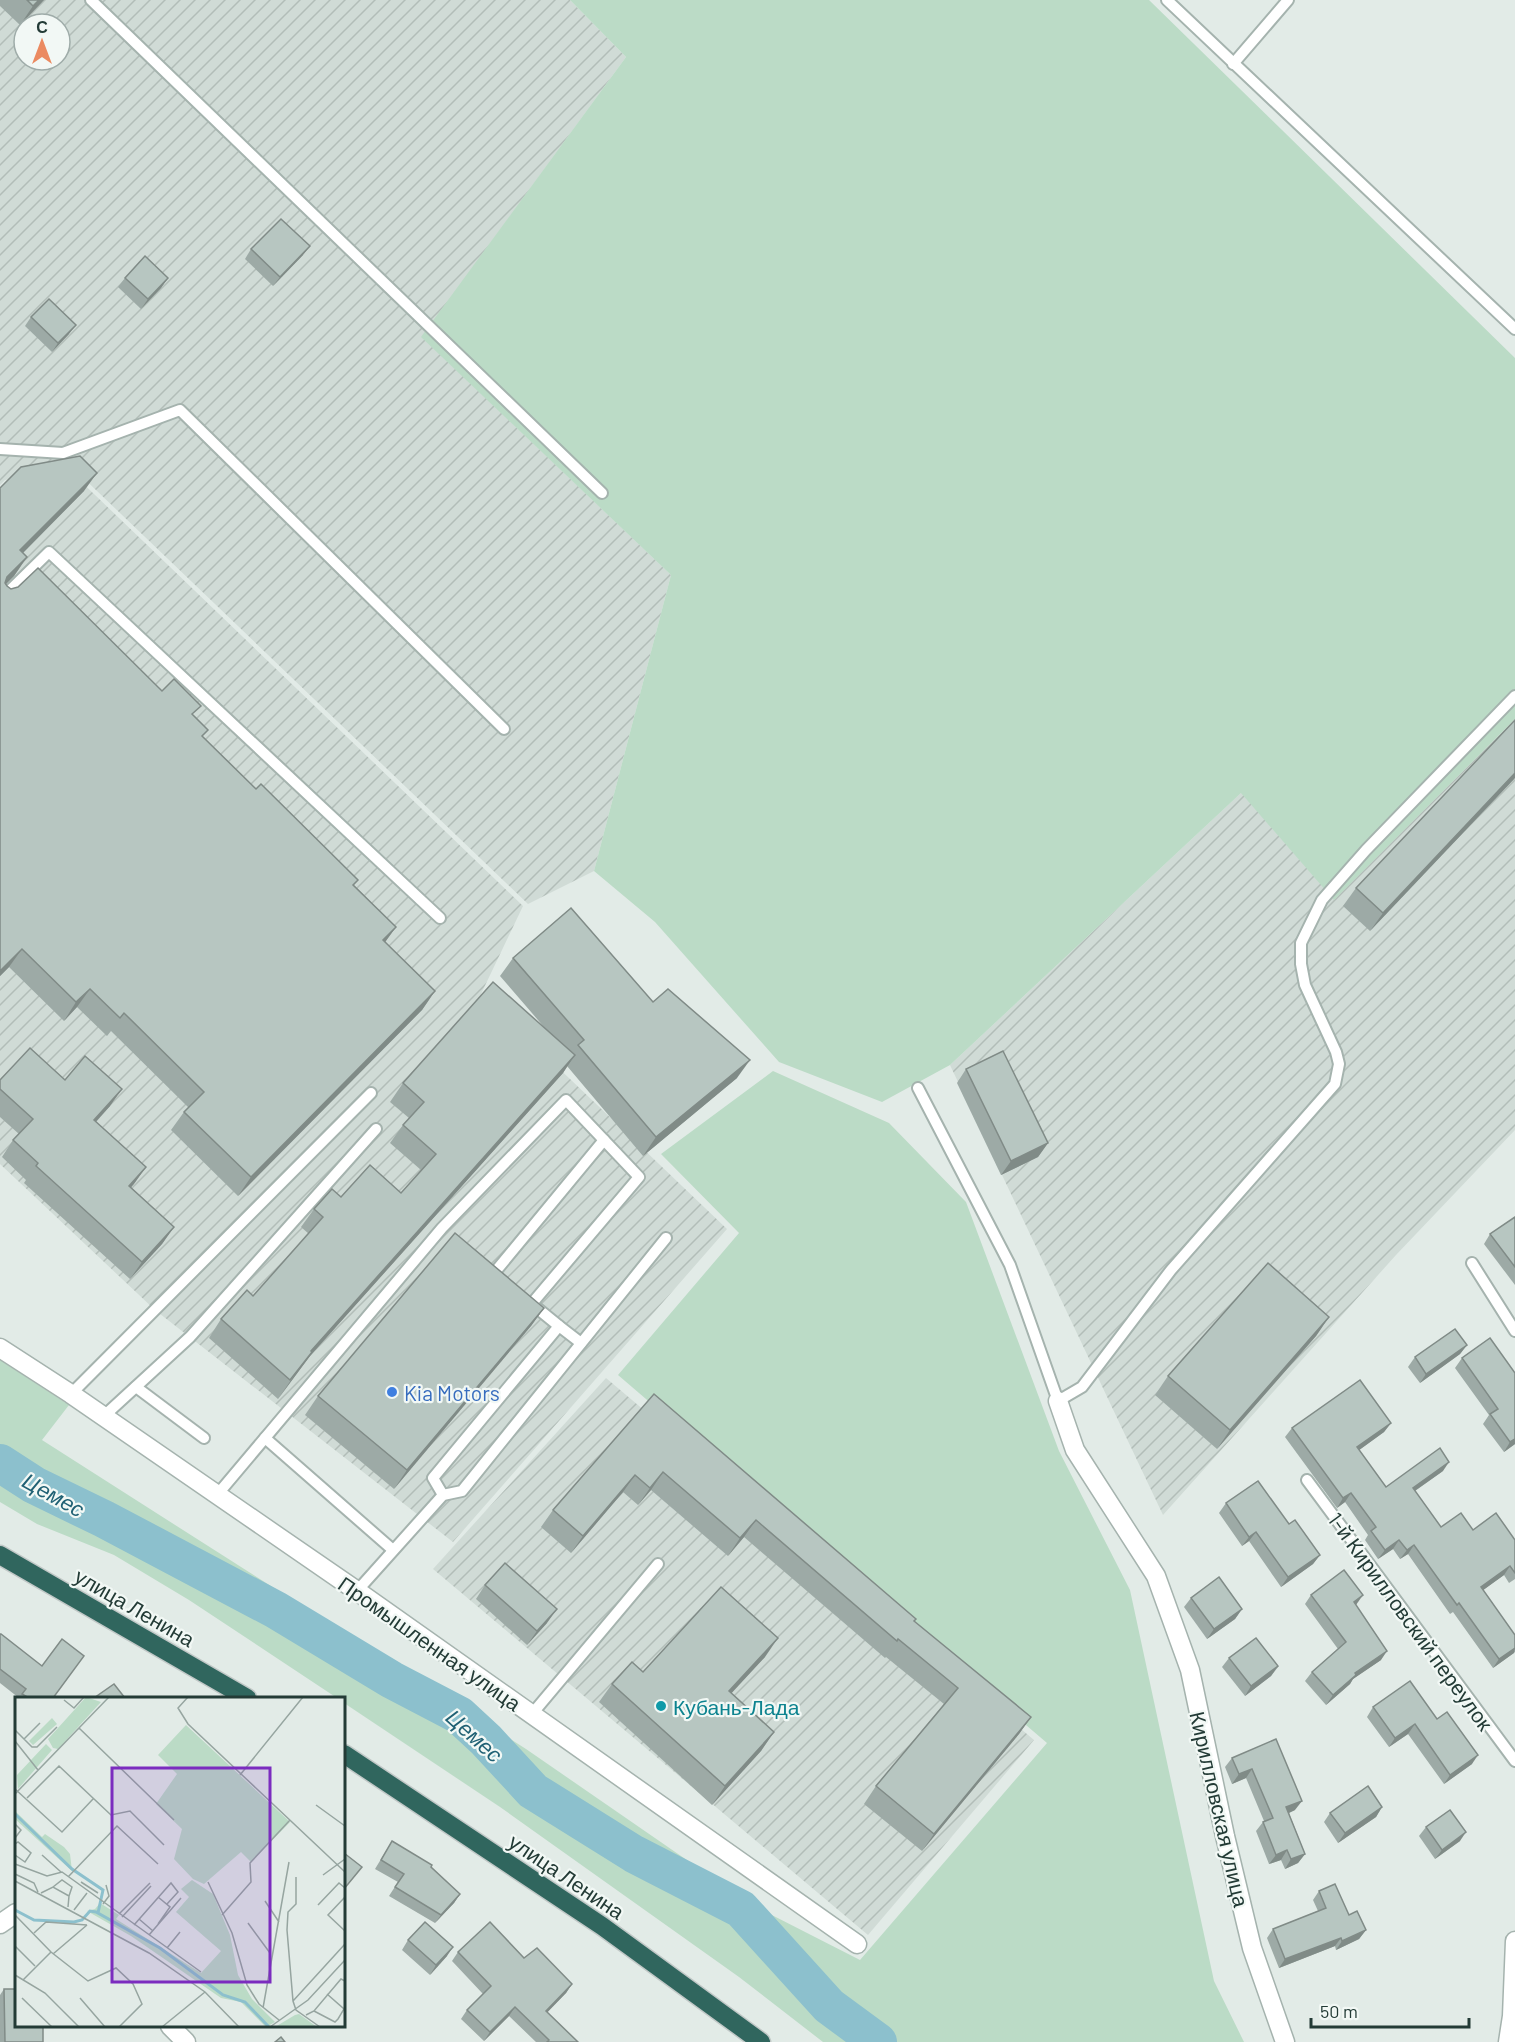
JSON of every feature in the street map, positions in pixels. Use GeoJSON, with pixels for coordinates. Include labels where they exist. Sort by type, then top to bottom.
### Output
{"type":"FeatureCollection","features":[{"type":"Feature","properties":{"kind":"highway","name":"улица Ленина"},"geometry":{"type":"LineString","coordinates":[[0,1555],[245,1697]]}},
{"type":"Feature","properties":{"kind":"highway","name":"улица Ленина"},"geometry":{"type":"LineString","coordinates":[[345,1755],[602,1926],[761,2042]]}},
{"type":"Feature","properties":{"kind":"street","name":"Промышленная улица"},"geometry":{"type":"LineString","coordinates":[[0,1348],[104,1416],[357,1591],[856,1944]]}},
{"type":"Feature","properties":{"kind":"street","name":"Кирилловская улица"},"geometry":{"type":"LineString","coordinates":[[1058,1401],[1075,1450],[1156,1576],[1190,1670],[1225,1836],[1252,1948],[1285,2042]]}},
{"type":"Feature","properties":{"kind":"street"},"geometry":{"type":"LineString","coordinates":[[0,1924],[15,1914]]}},
{"type":"Feature","properties":{"kind":"street"},"geometry":{"type":"LineString","coordinates":[[1508,2042],[1512,2016],[1515,1941]]}},
{"type":"Feature","properties":{"kind":"street"},"geometry":{"type":"LineString","coordinates":[[172,2027],[186,2042]]}},
{"type":"Feature","properties":{"kind":"lane"},"geometry":{"type":"LineString","coordinates":[[91,0],[602,493]]}},
{"type":"Feature","properties":{"kind":"lane"},"geometry":{"type":"LineString","coordinates":[[1167,0],[1515,329]]}},
{"type":"Feature","properties":{"kind":"lane"},"geometry":{"type":"LineString","coordinates":[[1233,64],[1288,0]]}},
{"type":"Feature","properties":{"kind":"lane"},"geometry":{"type":"LineString","coordinates":[[0,449],[63,453],[180,410],[504,729]]}},
{"type":"Feature","properties":{"kind":"lane"},"geometry":{"type":"LineString","coordinates":[[0,600],[48,552],[440,918]]}},
{"type":"Feature","properties":{"kind":"lane"},"geometry":{"type":"LineString","coordinates":[[918,1088],[1010,1265],[1058,1401],[1083,1387],[1172,1270],[1335,1084],[1339,1064],[1336,1052],[1305,986],[1301,964],[1301,943],[1322,900],[1366,850],[1515,696]]}},
{"type":"Feature","properties":{"kind":"lane"},"geometry":{"type":"LineString","coordinates":[[71,1394],[371,1093]]}},
{"type":"Feature","properties":{"kind":"lane"},"geometry":{"type":"LineString","coordinates":[[218,1495],[446,1232],[566,1100],[639,1177],[534,1301]]}},
{"type":"Feature","properties":{"kind":"lane"},"geometry":{"type":"LineString","coordinates":[[104,1416],[190,1337],[376,1129]]}},
{"type":"Feature","properties":{"kind":"lane"},"geometry":{"type":"LineString","coordinates":[[504,1280],[490,1269],[604,1140]]}},
{"type":"Feature","properties":{"kind":"lane"},"geometry":{"type":"LineString","coordinates":[[357,1591],[443,1495],[462,1491],[666,1238]]}},
{"type":"Feature","properties":{"kind":"lane"},"geometry":{"type":"LineString","coordinates":[[1472,1263],[1515,1331]]}},
{"type":"Feature","properties":{"kind":"lane"},"geometry":{"type":"LineString","coordinates":[[522,1296],[581,1343]]}},
{"type":"Feature","properties":{"kind":"lane"},"geometry":{"type":"LineString","coordinates":[[443,1495],[433,1478],[559,1326]]}},
{"type":"Feature","properties":{"kind":"lane"},"geometry":{"type":"LineString","coordinates":[[136,1387],[204,1438]]}},
{"type":"Feature","properties":{"kind":"lane"},"geometry":{"type":"LineString","coordinates":[[266,1438],[393,1550]]}},
{"type":"Feature","properties":{"kind":"lane","name":"1-й Кирилловский переулок"},"geometry":{"type":"LineString","coordinates":[[1307,1480],[1515,1761]]}},
{"type":"Feature","properties":{"kind":"lane"},"geometry":{"type":"LineString","coordinates":[[532,1714],[658,1564]]}},
{"type":"Feature","properties":{"kind":"shaded area"},"geometry":{"type":"Polygon","coordinates":[[[0,0],[570,0],[626,57],[422,337],[671,575],[594,871],[528,904],[73,468],[5,480],[0,485],[0,0]]]}},
{"type":"Feature","properties":{"kind":"shaded area"},"geometry":{"type":"Polygon","coordinates":[[[69,470],[523,906],[481,994],[727,1229],[453,1542],[155,1310],[0,1164],[0,491],[69,470]]]}},
{"type":"Feature","properties":{"kind":"shaded area"},"geometry":{"type":"Polygon","coordinates":[[[1515,719],[1515,1130],[1396,1255],[1163,1515],[950,1065],[1242,792],[1334,899],[1515,719]]]}},
{"type":"Feature","properties":{"kind":"shaded area"},"geometry":{"type":"Polygon","coordinates":[[[606,1378],[1034,1740],[868,1935],[433,1569],[606,1378]]]}},
{"type":"Feature","properties":{"kind":"green space"},"geometry":{"type":"Polygon","coordinates":[[[570,0],[1149,0],[1515,358],[1515,719],[1334,900],[1241,793],[950,1065],[882,1102],[779,1062],[655,922],[594,871],[671,575],[421,337],[626,57],[570,0]]]}},
{"type":"Feature","properties":{"kind":"green space"},"geometry":{"type":"Polygon","coordinates":[[[773,1071],[889,1123],[966,1202],[1059,1451],[1130,1590],[1214,1981],[1244,2042],[823,2042],[739,1977],[500,1807],[345,1704],[345,1697],[335,1697],[189,1600],[114,1555],[37,1524],[0,1502],[0,1360],[69,1405],[42,1440],[526,1749],[752,1905],[860,1960],[1047,1743],[618,1375],[739,1233],[661,1154],[773,1071]]]}},
{"type":"Feature","properties":{"kind":"building"},"geometry":{"type":"Polygon","coordinates":[[[27,0],[39,0],[33,6],[27,0]]]}},
{"type":"Feature","properties":{"kind":"building"},"geometry":{"type":"Polygon","coordinates":[[[281,219],[310,246],[280,277],[251,249],[281,219]]]}},
{"type":"Feature","properties":{"kind":"building"},"geometry":{"type":"Polygon","coordinates":[[[145,256],[168,278],[148,299],[125,278],[145,256]]]}},
{"type":"Feature","properties":{"kind":"building"},"geometry":{"type":"Polygon","coordinates":[[[49,299],[76,325],[58,343],[31,317],[49,299]]]}},
{"type":"Feature","properties":{"kind":"building"},"geometry":{"type":"Polygon","coordinates":[[[80,456],[97,473],[20,550],[27,557],[7,577],[5,583],[11,589],[18,587],[38,568],[162,691],[174,679],[201,706],[192,714],[208,730],[202,736],[256,789],[261,784],[358,880],[353,885],[396,927],[383,940],[435,991],[251,1177],[184,1112],[204,1092],[124,1013],[120,1018],[90,989],[76,1002],[22,949],[0,971],[0,488],[21,467],[80,456]]]}},
{"type":"Feature","properties":{"kind":"building"},"geometry":{"type":"Polygon","coordinates":[[[1515,720],[1515,773],[1383,913],[1356,888],[1515,720]]]}},
{"type":"Feature","properties":{"kind":"building"},"geometry":{"type":"Polygon","coordinates":[[[571,908],[653,1002],[668,989],[750,1060],[656,1137],[578,1045],[584,1040],[513,958],[571,908]]]}},
{"type":"Feature","properties":{"kind":"building"},"geometry":{"type":"Polygon","coordinates":[[[493,982],[575,1055],[311,1351],[290,1380],[221,1319],[247,1290],[253,1296],[323,1217],[314,1209],[332,1189],[341,1197],[370,1165],[401,1193],[436,1154],[403,1125],[424,1102],[403,1083],[493,982]]]}},
{"type":"Feature","properties":{"kind":"building"},"geometry":{"type":"Polygon","coordinates":[[[30,1048],[65,1080],[85,1056],[122,1089],[94,1120],[146,1167],[129,1186],[174,1227],[142,1262],[36,1166],[38,1163],[13,1140],[33,1119],[0,1089],[0,1080],[30,1048]]]}},
{"type":"Feature","properties":{"kind":"building"},"geometry":{"type":"Polygon","coordinates":[[[1003,1051],[1048,1143],[1011,1161],[966,1069],[1003,1051]]]}},
{"type":"Feature","properties":{"kind":"building"},"geometry":{"type":"Polygon","coordinates":[[[1515,1217],[1515,1267],[1490,1234],[1515,1217]]]}},
{"type":"Feature","properties":{"kind":"building"},"geometry":{"type":"Polygon","coordinates":[[[455,1233],[544,1308],[407,1470],[318,1396],[455,1233]]]}},
{"type":"Feature","properties":{"kind":"building"},"geometry":{"type":"Polygon","coordinates":[[[1268,1263],[1329,1317],[1230,1430],[1168,1376],[1268,1263]]]}},
{"type":"Feature","properties":{"kind":"building"},"geometry":{"type":"Polygon","coordinates":[[[1455,1329],[1467,1345],[1426,1374],[1415,1357],[1455,1329]]]}},
{"type":"Feature","properties":{"kind":"building"},"geometry":{"type":"Polygon","coordinates":[[[1490,1338],[1515,1373],[1515,1439],[1510,1442],[1490,1414],[1498,1409],[1462,1358],[1490,1338]]]}},
{"type":"Feature","properties":{"kind":"building"},"geometry":{"type":"Polygon","coordinates":[[[1360,1380],[1391,1423],[1357,1447],[1386,1487],[1440,1448],[1449,1462],[1413,1488],[1441,1527],[1461,1513],[1473,1530],[1496,1513],[1515,1540],[1515,1573],[1510,1566],[1481,1587],[1515,1635],[1515,1648],[1499,1659],[1414,1545],[1407,1550],[1399,1540],[1385,1550],[1371,1531],[1376,1527],[1351,1493],[1343,1498],[1292,1428],[1360,1380]]]}},
{"type":"Feature","properties":{"kind":"building"},"geometry":{"type":"Polygon","coordinates":[[[654,1394],[916,1619],[914,1621],[1031,1717],[934,1834],[876,1786],[958,1688],[898,1639],[897,1641],[756,1520],[740,1538],[663,1472],[650,1488],[635,1475],[583,1536],[553,1510],[654,1394]]]}},
{"type":"Feature","properties":{"kind":"building"},"geometry":{"type":"Polygon","coordinates":[[[1258,1481],[1289,1524],[1295,1520],[1320,1555],[1288,1577],[1256,1532],[1249,1537],[1226,1503],[1258,1481]]]}},
{"type":"Feature","properties":{"kind":"building"},"geometry":{"type":"Polygon","coordinates":[[[505,1563],[557,1609],[537,1631],[485,1585],[505,1563]]]}},
{"type":"Feature","properties":{"kind":"building"},"geometry":{"type":"Polygon","coordinates":[[[1344,1570],[1363,1595],[1354,1602],[1387,1651],[1355,1673],[1356,1675],[1333,1695],[1312,1672],[1346,1642],[1311,1595],[1344,1570]]]}},
{"type":"Feature","properties":{"kind":"building"},"geometry":{"type":"Polygon","coordinates":[[[1219,1577],[1242,1609],[1214,1629],[1191,1598],[1219,1577]]]}},
{"type":"Feature","properties":{"kind":"building","name":"Кубань-Лада"},"geometry":{"type":"Polygon","coordinates":[[[721,1587],[778,1638],[729,1691],[774,1732],[725,1786],[612,1684],[632,1662],[643,1672],[721,1587]]]}},
{"type":"Feature","properties":{"kind":"building"},"geometry":{"type":"Polygon","coordinates":[[[0,1634],[42,1666],[62,1639],[84,1656],[54,1697],[27,1697],[22,1694],[26,1689],[0,1669],[0,1634]]]}},
{"type":"Feature","properties":{"kind":"building"},"geometry":{"type":"Polygon","coordinates":[[[1256,1638],[1278,1666],[1251,1686],[1229,1658],[1256,1638]]]}},
{"type":"Feature","properties":{"kind":"building"},"geometry":{"type":"Polygon","coordinates":[[[1410,1681],[1437,1719],[1447,1712],[1478,1755],[1450,1775],[1415,1724],[1395,1738],[1373,1707],[1410,1681]]]}},
{"type":"Feature","properties":{"kind":"building"},"geometry":{"type":"Polygon","coordinates":[[[114,1684],[124,1697],[95,1697],[114,1684]]]}},
{"type":"Feature","properties":{"kind":"building"},"geometry":{"type":"Polygon","coordinates":[[[1276,1739],[1302,1801],[1286,1807],[1305,1854],[1291,1859],[1287,1850],[1276,1855],[1263,1822],[1273,1818],[1252,1769],[1239,1774],[1232,1758],[1276,1739]]]}},
{"type":"Feature","properties":{"kind":"building"},"geometry":{"type":"Polygon","coordinates":[[[1368,1786],[1382,1807],[1345,1833],[1330,1813],[1368,1786]]]}},
{"type":"Feature","properties":{"kind":"building"},"geometry":{"type":"Polygon","coordinates":[[[1450,1810],[1466,1832],[1442,1850],[1426,1827],[1450,1810]]]}},
{"type":"Feature","properties":{"kind":"building"},"geometry":{"type":"Polygon","coordinates":[[[392,1841],[432,1865],[431,1867],[460,1894],[441,1915],[395,1887],[404,1874],[381,1860],[392,1841]]]}},
{"type":"Feature","properties":{"kind":"building"},"geometry":{"type":"Polygon","coordinates":[[[345,1854],[362,1867],[345,1888],[345,1854]]]}},
{"type":"Feature","properties":{"kind":"building"},"geometry":{"type":"Polygon","coordinates":[[[1335,1884],[1349,1915],[1357,1911],[1366,1930],[1342,1941],[1341,1938],[1285,1959],[1273,1929],[1326,1908],[1319,1891],[1335,1884]]]}},
{"type":"Feature","properties":{"kind":"building"},"geometry":{"type":"Polygon","coordinates":[[[425,1922],[453,1947],[436,1965],[408,1940],[425,1922]]]}},
{"type":"Feature","properties":{"kind":"building"},"geometry":{"type":"Polygon","coordinates":[[[490,1922],[524,1958],[537,1948],[572,1984],[546,2011],[578,2042],[547,2042],[549,2040],[515,2007],[490,2032],[467,2010],[491,1986],[458,1952],[490,1922]]]}},
{"type":"Feature","properties":{"kind":"building"},"geometry":{"type":"Polygon","coordinates":[[[4,1989],[15,1989],[15,2027],[43,2027],[43,2042],[5,2042],[4,1989]]]}},
{"type":"Feature","properties":{"kind":"building"},"geometry":{"type":"Polygon","coordinates":[[[281,2037],[285,2042],[275,2042],[281,2037]]]}},
{"type":"Feature","properties":{"kind":"waterway","name":"Цемес"},"geometry":{"type":"LineString","coordinates":[[0,1463],[34,1485],[104,1519],[276,1610],[392,1680],[459,1715],[486,1740],[533,1791],[634,1854],[741,1909],[829,2006],[878,2042]]}},
{"type":"Feature","properties":{"kind":"place","name":"Kia Motors"},"geometry":{"type":"Point","coordinates":[392,1392]}},
{"type":"Feature","properties":{"kind":"place","name":"Кубань-Лада"},"geometry":{"type":"Point","coordinates":[661,1706]}}]}
